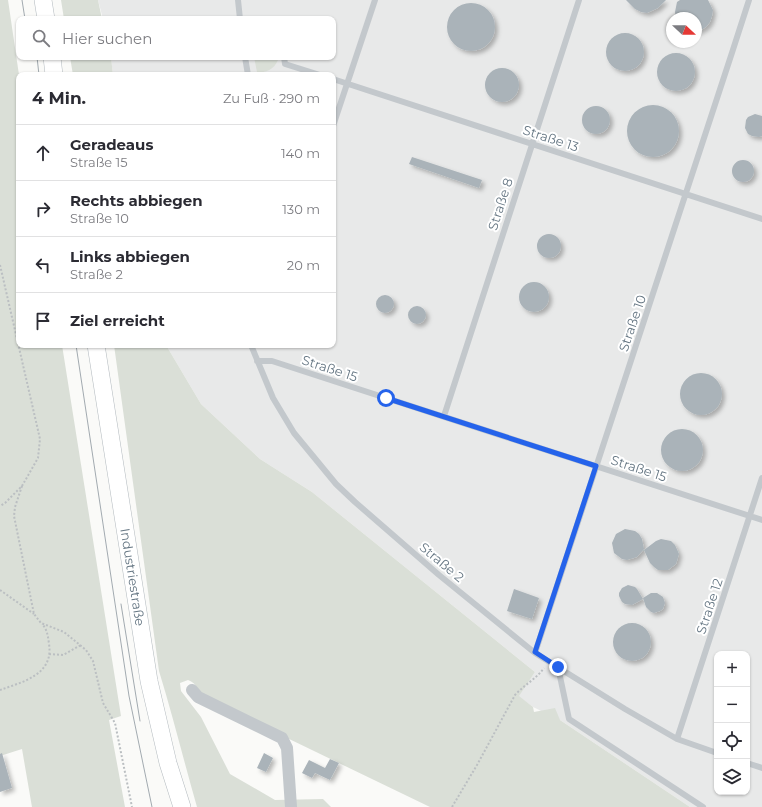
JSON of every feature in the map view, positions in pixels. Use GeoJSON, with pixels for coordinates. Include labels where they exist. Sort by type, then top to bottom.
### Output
{"type":"FeatureCollection","features":[{"type":"Feature","properties":{"kind":"main road"},"geometry":{"type":"LineString","coordinates":[[43,0],[46,16]]}},
{"type":"Feature","properties":{"kind":"main road"},"geometry":{"type":"LineString","coordinates":[[52,60],[54,72]]}},
{"type":"Feature","properties":{"kind":"main road","name":"Industriestraße"},"geometry":{"type":"LineString","coordinates":[[96,348],[149,681],[168,763],[182,807]]}},
{"type":"Feature","properties":{"kind":"street"},"geometry":{"type":"LineString","coordinates":[[192,690],[198,697],[282,738],[287,748],[291,807]]}},
{"type":"Feature","properties":{"kind":"lane"},"geometry":{"type":"LineString","coordinates":[[238,0],[241,16]]}},
{"type":"Feature","properties":{"kind":"lane"},"geometry":{"type":"LineString","coordinates":[[336,117],[375,0]]}},
{"type":"Feature","properties":{"kind":"lane","name":"Straße 8"},"geometry":{"type":"LineString","coordinates":[[444,416],[579,0]]}},
{"type":"Feature","properties":{"kind":"lane","name":"Straße 10"},"geometry":{"type":"LineString","coordinates":[[535,652],[687,194],[749,0]]}},
{"type":"Feature","properties":{"kind":"lane"},"geometry":{"type":"LineString","coordinates":[[246,60],[248,72]]}},
{"type":"Feature","properties":{"kind":"lane"},"geometry":{"type":"LineString","coordinates":[[284,60],[284,64],[310,72]]}},
{"type":"Feature","properties":{"kind":"lane","name":"Straße 13"},"geometry":{"type":"LineString","coordinates":[[336,80],[762,219]]}},
{"type":"Feature","properties":{"kind":"lane","name":"Straße 2"},"geometry":{"type":"LineString","coordinates":[[252,348],[273,398],[294,433],[336,484],[355,502],[439,575],[535,652],[677,740],[714,752]]}},
{"type":"Feature","properties":{"kind":"lane","name":"Straße 15"},"geometry":{"type":"LineString","coordinates":[[257,361],[272,361],[762,520]]}},
{"type":"Feature","properties":{"kind":"lane","name":"Straße 12"},"geometry":{"type":"LineString","coordinates":[[677,740],[762,478]]}},
{"type":"Feature","properties":{"kind":"lane"},"geometry":{"type":"LineString","coordinates":[[558,667],[569,718],[703,807]]}},
{"type":"Feature","properties":{"kind":"lane"},"geometry":{"type":"LineString","coordinates":[[750,764],[762,768]]}},
{"type":"Feature","properties":{"kind":"path"},"geometry":{"type":"LineString","coordinates":[[0,265],[16,335]]}},
{"type":"Feature","properties":{"kind":"path"},"geometry":{"type":"LineString","coordinates":[[19,348],[40,439],[38,458],[22,486],[15,507],[14,516],[35,615]]}},
{"type":"Feature","properties":{"kind":"path"},"geometry":{"type":"LineString","coordinates":[[0,506],[22,486]]}},
{"type":"Feature","properties":{"kind":"path"},"geometry":{"type":"LineString","coordinates":[[0,590],[35,615],[45,627],[50,648],[48,661],[40,672],[31,679],[0,690]]}},
{"type":"Feature","properties":{"kind":"path"},"geometry":{"type":"LineString","coordinates":[[41,623],[64,632],[81,645],[93,661],[102,703],[115,723],[132,807]]}},
{"type":"Feature","properties":{"kind":"path"},"geometry":{"type":"LineString","coordinates":[[49,654],[58,656],[63,655],[81,645]]}},
{"type":"Feature","properties":{"kind":"path"},"geometry":{"type":"LineString","coordinates":[[452,807],[478,765],[515,695],[540,674],[547,660]]}},
{"type":"Feature","properties":{"kind":"shaded area"},"geometry":{"type":"Polygon","coordinates":[[[0,0],[8,0],[19,72],[16,72],[16,348],[62,348],[121,716],[109,720],[125,807],[32,807],[22,749],[0,756],[0,0]]]}},
{"type":"Feature","properties":{"kind":"shaded area"},"geometry":{"type":"Polygon","coordinates":[[[61,0],[98,0],[101,16],[64,16],[61,0]]]}},
{"type":"Feature","properties":{"kind":"shaded area"},"geometry":{"type":"Polygon","coordinates":[[[98,0],[762,0],[762,807],[690,807],[560,720],[533,707],[518,696],[535,672],[312,492],[260,459],[201,404],[168,348],[336,348],[336,72],[113,72],[111,60],[336,60],[336,16],[102,16],[98,0]]]}},
{"type":"Feature","properties":{"kind":"shaded area"},"geometry":{"type":"Polygon","coordinates":[[[70,60],[111,60],[113,72],[72,72],[70,60]]]}},
{"type":"Feature","properties":{"kind":"shaded area"},"geometry":{"type":"Polygon","coordinates":[[[255,60],[278,60],[274,67],[268,71],[257,72],[255,60]]]}},
{"type":"Feature","properties":{"kind":"shaded area"},"geometry":{"type":"Polygon","coordinates":[[[114,348],[168,348],[201,404],[260,459],[312,492],[535,672],[519,696],[533,707],[534,712],[555,708],[560,720],[690,807],[430,807],[200,696],[196,686],[188,680],[180,683],[181,691],[201,717],[230,774],[275,800],[323,799],[331,807],[197,807],[159,671],[114,348]]]}},
{"type":"Feature","properties":{"kind":"building"},"geometry":{"type":"Polygon","coordinates":[[[626,0],[666,0],[658,8],[647,13],[635,9],[626,0]]]}},
{"type":"Feature","properties":{"kind":"building"},"geometry":{"type":"Polygon","coordinates":[[[680,0],[708,0],[713,10],[710,22],[702,29],[702,12],[675,12],[677,2],[680,0]]]}},
{"type":"Feature","properties":{"kind":"building"},"geometry":{"type":"Polygon","coordinates":[[[466,3],[476,3],[485,7],[491,13],[494,18],[494,36],[485,47],[476,51],[466,51],[457,47],[451,41],[447,32],[447,22],[451,13],[457,7],[466,3]]]}},
{"type":"Feature","properties":{"kind":"building"},"geometry":{"type":"Polygon","coordinates":[[[621,33],[629,33],[639,38],[643,45],[643,59],[639,66],[629,71],[621,71],[611,66],[609,63],[606,56],[606,48],[611,38],[614,36],[621,33]]]}},
{"type":"Feature","properties":{"kind":"building"},"geometry":{"type":"Polygon","coordinates":[[[672,53],[680,53],[690,58],[694,65],[694,79],[690,86],[680,91],[672,91],[662,86],[660,83],[657,76],[657,68],[662,58],[665,56],[672,53]]]}},
{"type":"Feature","properties":{"kind":"building"},"geometry":{"type":"Polygon","coordinates":[[[502,68],[514,73],[519,85],[514,97],[502,102],[490,97],[485,85],[490,73],[502,68]]]}},
{"type":"Feature","properties":{"kind":"building"},"geometry":{"type":"Polygon","coordinates":[[[653,105],[663,107],[671,113],[677,121],[679,131],[677,141],[671,149],[663,155],[653,157],[643,155],[635,149],[629,141],[627,131],[629,121],[635,113],[643,107],[653,105]]]}},
{"type":"Feature","properties":{"kind":"building"},"geometry":{"type":"Polygon","coordinates":[[[596,106],[606,110],[610,120],[606,130],[596,134],[586,130],[582,120],[586,110],[596,106]]]}},
{"type":"Feature","properties":{"kind":"building"},"geometry":{"type":"Polygon","coordinates":[[[755,114],[762,116],[762,136],[759,137],[748,134],[745,128],[748,117],[755,114]]]}},
{"type":"Feature","properties":{"kind":"building"},"geometry":{"type":"Polygon","coordinates":[[[412,157],[482,180],[479,188],[409,164],[412,157]]]}},
{"type":"Feature","properties":{"kind":"building"},"geometry":{"type":"Polygon","coordinates":[[[739,160],[747,160],[754,167],[754,175],[747,182],[739,182],[732,175],[732,167],[739,160]]]}},
{"type":"Feature","properties":{"kind":"building"},"geometry":{"type":"Polygon","coordinates":[[[549,234],[557,238],[561,246],[557,254],[549,258],[541,254],[537,246],[541,238],[549,234]]]}},
{"type":"Feature","properties":{"kind":"building"},"geometry":{"type":"Polygon","coordinates":[[[534,282],[545,286],[549,297],[545,308],[534,312],[523,308],[519,297],[523,286],[534,282]]]}},
{"type":"Feature","properties":{"kind":"building"},"geometry":{"type":"Polygon","coordinates":[[[385,295],[391,298],[394,304],[391,310],[385,313],[379,310],[376,304],[379,298],[385,295]]]}},
{"type":"Feature","properties":{"kind":"building"},"geometry":{"type":"Polygon","coordinates":[[[417,306],[423,309],[426,315],[423,321],[417,324],[411,321],[408,315],[411,309],[417,306]]]}},
{"type":"Feature","properties":{"kind":"building"},"geometry":{"type":"Polygon","coordinates":[[[701,373],[716,379],[722,394],[716,409],[701,415],[686,409],[680,394],[686,379],[701,373]]]}},
{"type":"Feature","properties":{"kind":"building"},"geometry":{"type":"Polygon","coordinates":[[[682,429],[697,435],[703,450],[697,465],[682,471],[667,465],[661,450],[667,435],[682,429]]]}},
{"type":"Feature","properties":{"kind":"building"},"geometry":{"type":"Polygon","coordinates":[[[625,529],[635,531],[639,534],[642,539],[644,549],[637,557],[627,560],[622,559],[614,553],[612,543],[616,534],[625,529]]]}},
{"type":"Feature","properties":{"kind":"building"},"geometry":{"type":"Polygon","coordinates":[[[661,539],[671,541],[675,545],[679,554],[676,564],[668,570],[658,570],[654,567],[650,563],[644,550],[661,539]]]}},
{"type":"Feature","properties":{"kind":"building"},"geometry":{"type":"Polygon","coordinates":[[[628,585],[635,587],[643,599],[632,605],[622,602],[619,593],[622,588],[628,585]]]}},
{"type":"Feature","properties":{"kind":"building"},"geometry":{"type":"Polygon","coordinates":[[[514,589],[539,598],[532,619],[507,611],[514,589]]]}},
{"type":"Feature","properties":{"kind":"building"},"geometry":{"type":"Polygon","coordinates":[[[651,593],[657,593],[663,597],[665,603],[663,609],[654,613],[646,607],[643,598],[651,593]]]}},
{"type":"Feature","properties":{"kind":"building"},"geometry":{"type":"Polygon","coordinates":[[[628,623],[636,623],[646,628],[650,635],[650,649],[646,656],[636,661],[628,661],[618,656],[616,653],[613,646],[613,638],[618,628],[621,626],[628,623]]]}},
{"type":"Feature","properties":{"kind":"building"},"geometry":{"type":"Polygon","coordinates":[[[2,753],[12,788],[0,792],[0,754],[2,753]]]}},
{"type":"Feature","properties":{"kind":"building"},"geometry":{"type":"Polygon","coordinates":[[[264,753],[273,758],[266,772],[257,768],[264,753]]]}},
{"type":"Feature","properties":{"kind":"building"},"geometry":{"type":"Polygon","coordinates":[[[330,759],[339,763],[330,780],[315,773],[312,778],[302,773],[309,760],[325,768],[330,759]]]}},
{"type":"Feature","properties":{"kind":"tram line"},"geometry":{"type":"LineString","coordinates":[[22,0],[25,16]]}},
{"type":"Feature","properties":{"kind":"tram line"},"geometry":{"type":"LineString","coordinates":[[37,60],[39,72]]}},
{"type":"Feature","properties":{"kind":"tram line"},"geometry":{"type":"LineString","coordinates":[[76,348],[129,696],[152,807]]}},
{"type":"Feature","properties":{"kind":"tram line"},"geometry":{"type":"LineString","coordinates":[[121,604],[140,721]]}},
{"type":"Feature","properties":{"kind":"route"},"geometry":{"type":"LineString","coordinates":[[386,398],[596,466],[535,652],[558,667]]}}]}
